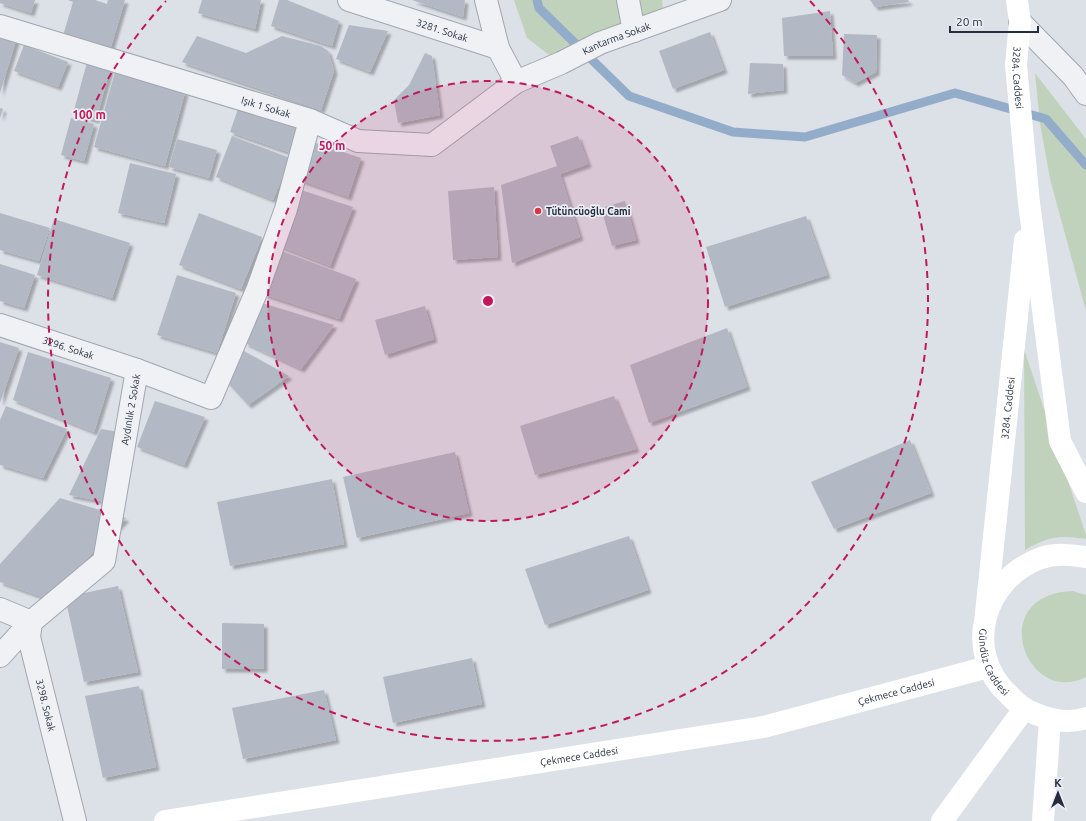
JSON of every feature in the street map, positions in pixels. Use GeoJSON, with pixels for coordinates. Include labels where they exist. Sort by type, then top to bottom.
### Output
{"type":"FeatureCollection","features":[{"type":"Feature","properties":{"kind":"main road","name":"3284. Caddesi"},"geometry":{"type":"LineString","coordinates":[[1016,0],[1020,22],[1016,65],[1029,203],[1060,441],[1086,492]]}},
{"type":"Feature","properties":{"kind":"main road","name":"3284. Caddesi"},"geometry":{"type":"LineString","coordinates":[[986,613],[1029,203]]}},
{"type":"Feature","properties":{"kind":"main road","name":"Gündüz Caddesi"},"geometry":{"type":"LineString","coordinates":[[1086,557],[1068,554],[1042,558],[1018,570],[999,589],[986,613],[983,640],[988,667],[999,687],[1024,709],[1050,720],[1079,720],[1086,718]]}},
{"type":"Feature","properties":{"kind":"main road","name":"Çekmece Caddesi"},"geometry":{"type":"LineString","coordinates":[[165,821],[763,727],[988,667]]}},
{"type":"Feature","properties":{"kind":"main road"},"geometry":{"type":"LineString","coordinates":[[942,821],[1024,709]]}},
{"type":"Feature","properties":{"kind":"main road"},"geometry":{"type":"LineString","coordinates":[[1043,821],[1050,720]]}},
{"type":"Feature","properties":{"kind":"street","name":"3281. Sokak"},"geometry":{"type":"LineString","coordinates":[[349,0],[498,48]]}},
{"type":"Feature","properties":{"kind":"street"},"geometry":{"type":"LineString","coordinates":[[486,0],[498,48],[516,82]]}},
{"type":"Feature","properties":{"kind":"street"},"geometry":{"type":"LineString","coordinates":[[628,0],[634,31]]}},
{"type":"Feature","properties":{"kind":"street","name":"Kantarma Sokak"},"geometry":{"type":"LineString","coordinates":[[516,82],[561,63],[600,43],[720,0]]}},
{"type":"Feature","properties":{"kind":"street"},"geometry":{"type":"LineString","coordinates":[[1020,22],[1073,76],[1086,94]]}},
{"type":"Feature","properties":{"kind":"street","name":"Işık 1 Sokak"},"geometry":{"type":"LineString","coordinates":[[0,26],[310,120],[358,141],[432,145],[516,82]]}},
{"type":"Feature","properties":{"kind":"street","name":"Aydınlık 2 Sokak"},"geometry":{"type":"LineString","coordinates":[[0,656],[32,622],[104,561],[137,370],[211,398],[258,288],[286,209],[310,120]]}},
{"type":"Feature","properties":{"kind":"street","name":"3296. Sokak"},"geometry":{"type":"LineString","coordinates":[[0,325],[137,370]]}},
{"type":"Feature","properties":{"kind":"street"},"geometry":{"type":"LineString","coordinates":[[0,609],[32,622]]}},
{"type":"Feature","properties":{"kind":"street","name":"3298. Sokak"},"geometry":{"type":"LineString","coordinates":[[32,622],[29,637],[76,821]]}},
{"type":"Feature","properties":{"kind":"green space"},"geometry":{"type":"Polygon","coordinates":[[[514,0],[662,0],[663,11],[549,55],[527,38],[514,0]]]}},
{"type":"Feature","properties":{"kind":"green space"},"geometry":{"type":"Polygon","coordinates":[[[1035,73],[1086,139],[1086,311],[1050,179],[1040,123],[1035,73]]]}},
{"type":"Feature","properties":{"kind":"green space"},"geometry":{"type":"Polygon","coordinates":[[[1024,349],[1086,535],[1086,539],[1061,537],[1048,539],[1025,550],[1024,349]]]}},
{"type":"Feature","properties":{"kind":"green space"},"geometry":{"type":"Polygon","coordinates":[[[1073,591],[1086,595],[1086,677],[1065,682],[1046,677],[1032,664],[1024,647],[1022,628],[1029,610],[1046,597],[1073,591]]]}},
{"type":"Feature","properties":{"kind":"building"},"geometry":{"type":"Polygon","coordinates":[[[0,0],[35,0],[31,13],[0,3],[0,0]]]}},
{"type":"Feature","properties":{"kind":"building"},"geometry":{"type":"Polygon","coordinates":[[[68,0],[95,0],[107,4],[108,0],[125,0],[109,53],[62,39],[73,2],[68,0]]]}},
{"type":"Feature","properties":{"kind":"building"},"geometry":{"type":"Polygon","coordinates":[[[202,0],[261,0],[255,29],[198,13],[202,0]]]}},
{"type":"Feature","properties":{"kind":"building"},"geometry":{"type":"Polygon","coordinates":[[[279,0],[287,0],[339,21],[332,46],[271,26],[279,0]]]}},
{"type":"Feature","properties":{"kind":"building"},"geometry":{"type":"Polygon","coordinates":[[[412,0],[465,0],[463,17],[412,0]]]}},
{"type":"Feature","properties":{"kind":"building"},"geometry":{"type":"Polygon","coordinates":[[[870,0],[908,0],[909,2],[875,7],[870,0]]]}},
{"type":"Feature","properties":{"kind":"building"},"geometry":{"type":"Polygon","coordinates":[[[830,11],[833,56],[784,56],[782,18],[830,11]]]}},
{"type":"Feature","properties":{"kind":"building"},"geometry":{"type":"Polygon","coordinates":[[[349,25],[388,31],[370,72],[336,59],[349,25]]]}},
{"type":"Feature","properties":{"kind":"building"},"geometry":{"type":"Polygon","coordinates":[[[0,30],[18,34],[0,93],[0,30]]]}},
{"type":"Feature","properties":{"kind":"building"},"geometry":{"type":"Polygon","coordinates":[[[710,32],[724,70],[673,89],[659,51],[710,32]]]}},
{"type":"Feature","properties":{"kind":"building"},"geometry":{"type":"Polygon","coordinates":[[[844,34],[877,35],[876,72],[855,83],[842,75],[844,34]]]}},
{"type":"Feature","properties":{"kind":"building"},"geometry":{"type":"Polygon","coordinates":[[[197,36],[246,53],[282,36],[321,46],[328,51],[334,71],[321,110],[182,62],[197,36]]]}},
{"type":"Feature","properties":{"kind":"building"},"geometry":{"type":"Polygon","coordinates":[[[24,45],[68,62],[58,87],[14,71],[24,45]]]}},
{"type":"Feature","properties":{"kind":"building"},"geometry":{"type":"Polygon","coordinates":[[[425,53],[432,56],[440,115],[398,123],[394,100],[409,85],[425,53]]]}},
{"type":"Feature","properties":{"kind":"building"},"geometry":{"type":"Polygon","coordinates":[[[87,62],[110,69],[96,120],[73,114],[87,62]]]}},
{"type":"Feature","properties":{"kind":"building"},"geometry":{"type":"Polygon","coordinates":[[[750,63],[783,64],[784,90],[748,94],[750,63]]]}},
{"type":"Feature","properties":{"kind":"building"},"geometry":{"type":"Polygon","coordinates":[[[115,72],[185,92],[165,166],[94,147],[115,72]]]}},
{"type":"Feature","properties":{"kind":"building"},"geometry":{"type":"Polygon","coordinates":[[[240,103],[301,124],[291,153],[230,132],[240,103]]]}},
{"type":"Feature","properties":{"kind":"building"},"geometry":{"type":"Polygon","coordinates":[[[0,108],[3,109],[0,118],[0,108]]]}},
{"type":"Feature","properties":{"kind":"building"},"geometry":{"type":"Polygon","coordinates":[[[71,118],[94,124],[84,161],[61,155],[71,118]]]}},
{"type":"Feature","properties":{"kind":"building"},"geometry":{"type":"Polygon","coordinates":[[[232,136],[290,158],[273,200],[216,177],[232,136]]]}},
{"type":"Feature","properties":{"kind":"building","name":"Tütüncüoğlu Cami"},"geometry":{"type":"Polygon","coordinates":[[[578,136],[588,164],[560,174],[580,237],[512,263],[501,185],[557,166],[550,146],[578,136]]]}},
{"type":"Feature","properties":{"kind":"building"},"geometry":{"type":"Polygon","coordinates":[[[177,139],[217,150],[209,178],[169,167],[177,139]]]}},
{"type":"Feature","properties":{"kind":"building"},"geometry":{"type":"Polygon","coordinates":[[[307,140],[361,158],[348,197],[294,178],[307,140]]]}},
{"type":"Feature","properties":{"kind":"building"},"geometry":{"type":"Polygon","coordinates":[[[130,163],[176,174],[164,223],[118,213],[130,163]]]}},
{"type":"Feature","properties":{"kind":"building"},"geometry":{"type":"Polygon","coordinates":[[[494,187],[498,257],[453,260],[448,191],[494,187]]]}},
{"type":"Feature","properties":{"kind":"building"},"geometry":{"type":"Polygon","coordinates":[[[295,188],[353,207],[330,266],[274,244],[295,188]]]}},
{"type":"Feature","properties":{"kind":"building"},"geometry":{"type":"Polygon","coordinates":[[[625,201],[636,240],[612,246],[601,208],[625,201]]]}},
{"type":"Feature","properties":{"kind":"building"},"geometry":{"type":"Polygon","coordinates":[[[0,213],[50,228],[39,261],[0,250],[0,213]]]}},
{"type":"Feature","properties":{"kind":"building"},"geometry":{"type":"Polygon","coordinates":[[[199,213],[262,237],[241,289],[179,265],[199,213]]]}},
{"type":"Feature","properties":{"kind":"building"},"geometry":{"type":"Polygon","coordinates":[[[806,216],[827,275],[725,307],[706,247],[806,216]]]}},
{"type":"Feature","properties":{"kind":"building"},"geometry":{"type":"Polygon","coordinates":[[[54,219],[130,243],[112,298],[37,275],[54,219]]]}},
{"type":"Feature","properties":{"kind":"building"},"geometry":{"type":"Polygon","coordinates":[[[279,250],[356,279],[339,319],[263,294],[279,250]]]}},
{"type":"Feature","properties":{"kind":"building"},"geometry":{"type":"Polygon","coordinates":[[[0,264],[35,275],[24,308],[0,301],[0,264]]]}},
{"type":"Feature","properties":{"kind":"building"},"geometry":{"type":"Polygon","coordinates":[[[177,275],[236,293],[217,353],[157,335],[177,275]]]}},
{"type":"Feature","properties":{"kind":"building"},"geometry":{"type":"Polygon","coordinates":[[[259,302],[334,325],[301,369],[245,343],[259,302]]]}},
{"type":"Feature","properties":{"kind":"building"},"geometry":{"type":"Polygon","coordinates":[[[425,306],[434,339],[385,355],[375,320],[425,306]]]}},
{"type":"Feature","properties":{"kind":"building"},"geometry":{"type":"Polygon","coordinates":[[[727,328],[747,387],[649,423],[630,365],[727,328]]]}},
{"type":"Feature","properties":{"kind":"building"},"geometry":{"type":"Polygon","coordinates":[[[0,342],[19,348],[0,403],[0,342]]]}},
{"type":"Feature","properties":{"kind":"building"},"geometry":{"type":"Polygon","coordinates":[[[244,351],[289,376],[248,405],[225,380],[244,351]]]}},
{"type":"Feature","properties":{"kind":"building"},"geometry":{"type":"Polygon","coordinates":[[[28,352],[111,378],[94,432],[13,400],[28,352]]]}},
{"type":"Feature","properties":{"kind":"building"},"geometry":{"type":"Polygon","coordinates":[[[614,396],[636,449],[535,475],[520,426],[614,396]]]}},
{"type":"Feature","properties":{"kind":"building"},"geometry":{"type":"Polygon","coordinates":[[[155,401],[205,417],[184,465],[137,447],[155,401]]]}},
{"type":"Feature","properties":{"kind":"building"},"geometry":{"type":"Polygon","coordinates":[[[6,406],[67,429],[43,478],[0,465],[0,420],[6,406]]]}},
{"type":"Feature","properties":{"kind":"building"},"geometry":{"type":"Polygon","coordinates":[[[101,429],[132,434],[111,503],[69,495],[101,429]]]}},
{"type":"Feature","properties":{"kind":"building"},"geometry":{"type":"Polygon","coordinates":[[[910,440],[931,493],[834,529],[811,482],[910,440]]]}},
{"type":"Feature","properties":{"kind":"building"},"geometry":{"type":"Polygon","coordinates":[[[455,452],[469,513],[357,538],[343,477],[455,452]]]}},
{"type":"Feature","properties":{"kind":"building"},"geometry":{"type":"Polygon","coordinates":[[[332,479],[344,544],[230,566],[217,502],[332,479]]]}},
{"type":"Feature","properties":{"kind":"building"},"geometry":{"type":"Polygon","coordinates":[[[60,498],[126,518],[48,599],[0,582],[0,564],[60,498]]]}},
{"type":"Feature","properties":{"kind":"building"},"geometry":{"type":"Polygon","coordinates":[[[629,536],[648,590],[545,625],[525,569],[629,536]]]}},
{"type":"Feature","properties":{"kind":"building"},"geometry":{"type":"Polygon","coordinates":[[[118,586],[138,672],[84,682],[65,597],[118,586]]]}},
{"type":"Feature","properties":{"kind":"building"},"geometry":{"type":"Polygon","coordinates":[[[222,623],[264,624],[264,669],[222,669],[222,623]]]}},
{"type":"Feature","properties":{"kind":"building"},"geometry":{"type":"Polygon","coordinates":[[[472,658],[482,704],[393,723],[383,677],[472,658]]]}},
{"type":"Feature","properties":{"kind":"building"},"geometry":{"type":"Polygon","coordinates":[[[139,686],[156,767],[103,778],[85,696],[139,686]]]}},
{"type":"Feature","properties":{"kind":"building"},"geometry":{"type":"Polygon","coordinates":[[[324,690],[336,740],[243,759],[232,708],[324,690]]]}},
{"type":"Feature","properties":{"kind":"waterway"},"geometry":{"type":"LineString","coordinates":[[537,0],[539,8],[629,96],[733,132],[805,137],[955,93],[1046,119],[1086,165]]}},
{"type":"Feature","properties":{"kind":"place","name":"Tütüncüoğlu Cami"},"geometry":{"type":"Point","coordinates":[538,211]}}]}
